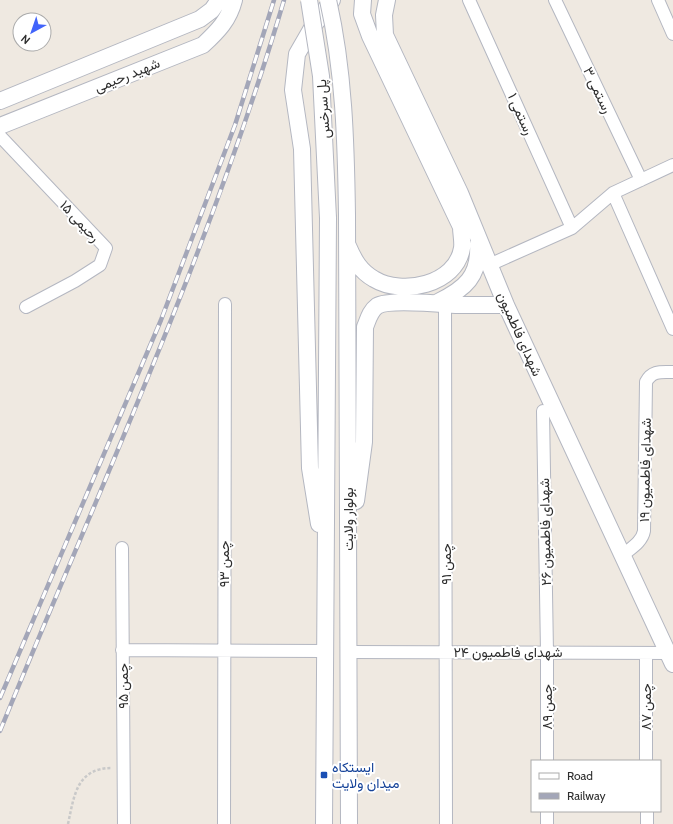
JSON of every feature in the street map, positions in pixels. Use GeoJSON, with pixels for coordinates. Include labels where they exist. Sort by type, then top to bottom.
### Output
{"type":"FeatureCollection","features":[{"type":"Feature","properties":{"kind":"main road","name":"شهید رحیمی"},"geometry":{"type":"LineString","coordinates":[[0,101],[200,19],[212,10],[219,0]]}},
{"type":"Feature","properties":{"kind":"main road","name":"شهید رحیمی"},"geometry":{"type":"LineString","coordinates":[[0,126],[203,45],[220,30],[231,12],[234,0]]}},
{"type":"Feature","properties":{"kind":"main road","name":"پل سرخس"},"geometry":{"type":"LineString","coordinates":[[309,0],[321,76],[328,218]]}},
{"type":"Feature","properties":{"kind":"main road","name":"پل سرخس"},"geometry":{"type":"LineString","coordinates":[[328,0],[340,76],[346,168],[347,215]]}},
{"type":"Feature","properties":{"kind":"main road"},"geometry":{"type":"LineString","coordinates":[[326,568],[310,468],[302,149],[293,90],[297,54],[312,28],[332,0]]}},
{"type":"Feature","properties":{"kind":"main road"},"geometry":{"type":"LineString","coordinates":[[347,244],[355,262],[364,272],[374,280],[391,286],[413,286],[430,283],[447,274],[456,264],[462,248],[461,227],[370,36],[362,14],[363,0]]}},
{"type":"Feature","properties":{"kind":"main road","name":"شهدای فاطمیون"},"geometry":{"type":"LineString","coordinates":[[387,0],[384,15],[385,35],[460,193],[506,305],[622,555],[671,656]]}},
{"type":"Feature","properties":{"kind":"main road"},"geometry":{"type":"LineString","coordinates":[[63,75],[72,97]]}},
{"type":"Feature","properties":{"kind":"main road","name":"بولوار ولایت"},"geometry":{"type":"LineString","coordinates":[[347,215],[350,824]]}},
{"type":"Feature","properties":{"kind":"main road","name":"بولوار ولایت"},"geometry":{"type":"LineString","coordinates":[[324,824],[328,218]]}},
{"type":"Feature","properties":{"kind":"main road"},"geometry":{"type":"LineString","coordinates":[[442,303],[457,293],[475,271],[479,259],[477,234]]}},
{"type":"Feature","properties":{"kind":"main road"},"geometry":{"type":"LineString","coordinates":[[348,564],[364,442],[365,327],[370,313],[378,306],[396,303],[506,305]]}},
{"type":"Feature","properties":{"kind":"street","name":"رستمی ۱"},"geometry":{"type":"LineString","coordinates":[[469,0],[572,228]]}},
{"type":"Feature","properties":{"kind":"street","name":"رستمی ۳"},"geometry":{"type":"LineString","coordinates":[[555,0],[641,180]]}},
{"type":"Feature","properties":{"kind":"street"},"geometry":{"type":"LineString","coordinates":[[658,0],[673,34]]}},
{"type":"Feature","properties":{"kind":"street","name":"رحیمی ۱۵"},"geometry":{"type":"LineString","coordinates":[[0,136],[106,248],[100,265],[75,281],[26,307]]}},
{"type":"Feature","properties":{"kind":"street"},"geometry":{"type":"LineString","coordinates":[[489,265],[572,228],[613,193],[673,165]]}},
{"type":"Feature","properties":{"kind":"street"},"geometry":{"type":"LineString","coordinates":[[613,193],[673,329]]}},
{"type":"Feature","properties":{"kind":"street","name":"چمن ۹۱"},"geometry":{"type":"LineString","coordinates":[[442,303],[447,652],[446,824]]}},
{"type":"Feature","properties":{"kind":"street","name":"چمن ۹۳"},"geometry":{"type":"LineString","coordinates":[[224,824],[225,304]]}},
{"type":"Feature","properties":{"kind":"street","name":"شهدای فاطمیون ۱۹"},"geometry":{"type":"LineString","coordinates":[[622,555],[639,541],[643,536],[644,531],[646,382],[649,376],[654,372],[673,372]]}},
{"type":"Feature","properties":{"kind":"street","name":"شهدای فاطمیون ۲۶"},"geometry":{"type":"LineString","coordinates":[[543,411],[547,652]]}},
{"type":"Feature","properties":{"kind":"street","name":"چمن ۹۵"},"geometry":{"type":"LineString","coordinates":[[122,548],[124,824]]}},
{"type":"Feature","properties":{"kind":"street"},"geometry":{"type":"LineString","coordinates":[[122,650],[325,651]]}},
{"type":"Feature","properties":{"kind":"street","name":"شهدای فاطمیون ۲۴"},"geometry":{"type":"LineString","coordinates":[[348,652],[646,653],[671,656]]}},
{"type":"Feature","properties":{"kind":"street","name":"چمن ۸۹"},"geometry":{"type":"LineString","coordinates":[[547,652],[547,760]]}},
{"type":"Feature","properties":{"kind":"street","name":"چمن ۸۷"},"geometry":{"type":"LineString","coordinates":[[646,653],[646,760]]}},
{"type":"Feature","properties":{"kind":"street"},"geometry":{"type":"LineString","coordinates":[[547,812],[547,824]]}},
{"type":"Feature","properties":{"kind":"street"},"geometry":{"type":"LineString","coordinates":[[647,812],[647,824]]}},
{"type":"Feature","properties":{"kind":"path"},"geometry":{"type":"LineString","coordinates":[[68,824],[76,789],[80,781],[91,773],[107,768],[123,768]]}},
{"type":"Feature","properties":{"kind":"railway"},"geometry":{"type":"LineString","coordinates":[[0,698],[161,320],[235,125],[274,0]]}},
{"type":"Feature","properties":{"kind":"railway"},"geometry":{"type":"LineString","coordinates":[[0,731],[114,460],[188,278],[255,94],[284,0]]}},
{"type":"Feature","properties":{"kind":"place","name":"ایستکاه میدان ولایت"},"geometry":{"type":"Point","coordinates":[324,775]}}]}
